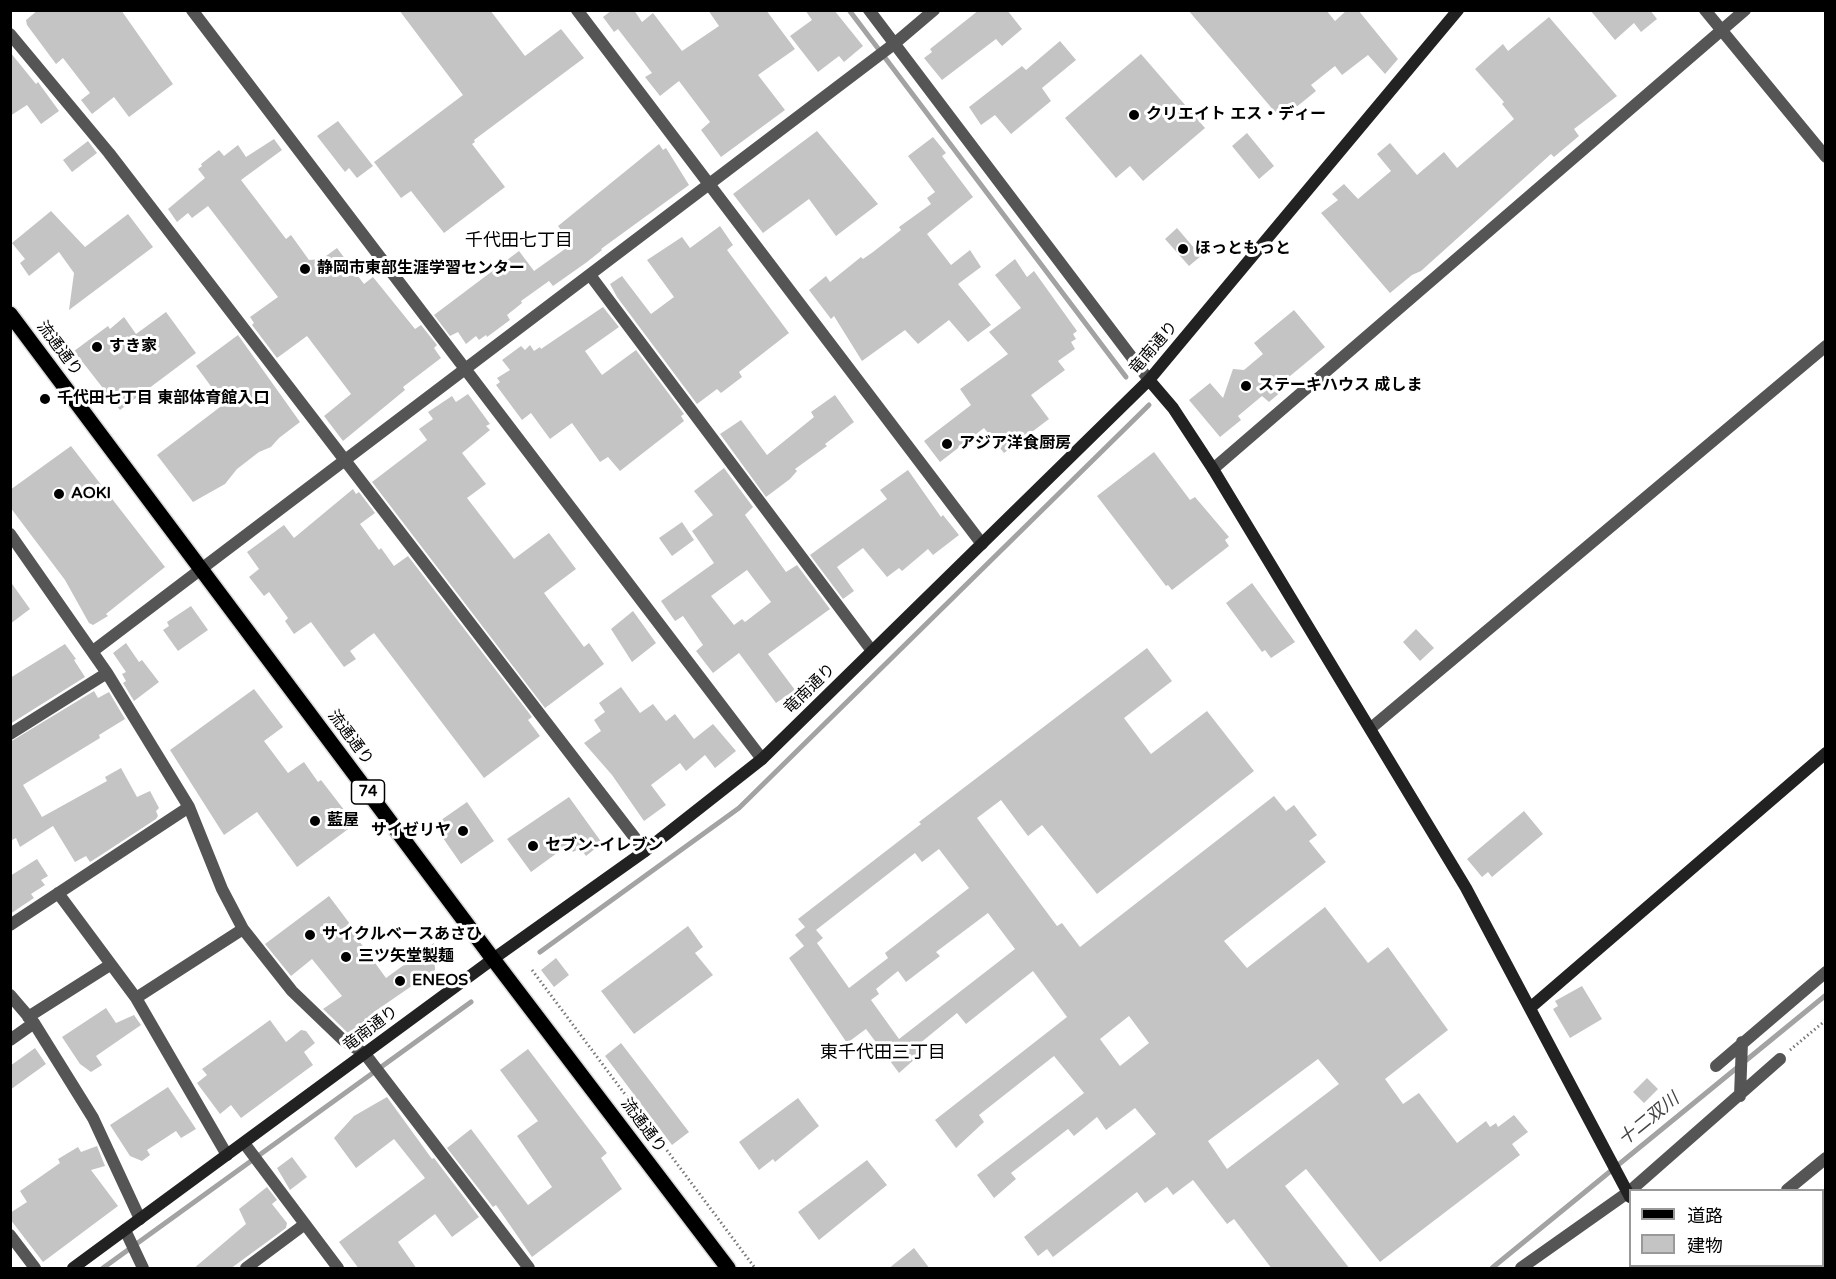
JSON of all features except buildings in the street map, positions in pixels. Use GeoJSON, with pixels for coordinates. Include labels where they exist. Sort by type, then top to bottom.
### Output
{"type":"FeatureCollection","features":[{"type":"Feature","properties":{"kind":"main road","name":"流通通り"},"geometry":{"type":"LineString","coordinates":[[10,314],[492,959],[728,1269]]}},
{"type":"Feature","properties":{"kind":"street"},"geometry":{"type":"LineString","coordinates":[[192,10],[762,759]]}},
{"type":"Feature","properties":{"kind":"street"},"geometry":{"type":"LineString","coordinates":[[578,10],[982,544]]}},
{"type":"Feature","properties":{"kind":"street"},"geometry":{"type":"LineString","coordinates":[[869,10],[1149,380],[1173,408],[1213,469],[1466,888],[1629,1191],[1521,1269]]}},
{"type":"Feature","properties":{"kind":"street"},"geometry":{"type":"LineString","coordinates":[[93,651],[894,44],[934,10]]}},
{"type":"Feature","properties":{"kind":"street","name":"竜南通り"},"geometry":{"type":"LineString","coordinates":[[73,1269],[492,959],[645,851],[762,759],[1149,380],[1458,10]]}},
{"type":"Feature","properties":{"kind":"street"},"geometry":{"type":"LineString","coordinates":[[1705,10],[1826,157]]}},
{"type":"Feature","properties":{"kind":"street"},"geometry":{"type":"LineString","coordinates":[[1213,469],[1745,10]]}},
{"type":"Feature","properties":{"kind":"street"},"geometry":{"type":"LineString","coordinates":[[10,34],[109,153],[645,851]]}},
{"type":"Feature","properties":{"kind":"street"},"geometry":{"type":"LineString","coordinates":[[590,275],[872,651]]}},
{"type":"Feature","properties":{"kind":"street"},"geometry":{"type":"LineString","coordinates":[[1371,728],[1826,346]]}},
{"type":"Feature","properties":{"kind":"street"},"geometry":{"type":"LineString","coordinates":[[10,534],[93,651],[189,807],[222,889],[243,929],[292,991],[344,1040],[365,1054],[529,1269]]}},
{"type":"Feature","properties":{"kind":"street"},"geometry":{"type":"LineString","coordinates":[[10,734],[107,673]]}},
{"type":"Feature","properties":{"kind":"street"},"geometry":{"type":"LineString","coordinates":[[1530,1008],[1826,753]]}},
{"type":"Feature","properties":{"kind":"street"},"geometry":{"type":"LineString","coordinates":[[10,925],[189,807]]}},
{"type":"Feature","properties":{"kind":"street"},"geometry":{"type":"LineString","coordinates":[[58,894],[136,998],[227,1155]]}},
{"type":"Feature","properties":{"kind":"street"},"geometry":{"type":"LineString","coordinates":[[136,998],[243,929]]}},
{"type":"Feature","properties":{"kind":"street"},"geometry":{"type":"LineString","coordinates":[[10,1040],[31,1020],[110,965]]}},
{"type":"Feature","properties":{"kind":"street"},"geometry":{"type":"LineString","coordinates":[[1716,1066],[1826,972]]}},
{"type":"Feature","properties":{"kind":"street"},"geometry":{"type":"LineString","coordinates":[[10,995],[31,1020],[93,1118],[140,1219]]}},
{"type":"Feature","properties":{"kind":"street"},"geometry":{"type":"LineString","coordinates":[[1740,1096],[1742,1042]]}},
{"type":"Feature","properties":{"kind":"street"},"geometry":{"type":"LineString","coordinates":[[1631,1189],[1780,1059]]}},
{"type":"Feature","properties":{"kind":"street"},"geometry":{"type":"LineString","coordinates":[[244,1143],[338,1269]]}},
{"type":"Feature","properties":{"kind":"street"},"geometry":{"type":"LineString","coordinates":[[1789,1189],[1826,1158]]}},
{"type":"Feature","properties":{"kind":"street"},"geometry":{"type":"LineString","coordinates":[[246,1269],[305,1224]]}},
{"type":"Feature","properties":{"kind":"street"},"geometry":{"type":"LineString","coordinates":[[125,1230],[144,1269]]}},
{"type":"Feature","properties":{"kind":"street"},"geometry":{"type":"LineString","coordinates":[[10,1235],[35,1269]]}},
{"type":"Feature","properties":{"kind":"path"},"geometry":{"type":"LineString","coordinates":[[532,970],[755,1269]]}},
{"type":"Feature","properties":{"kind":"path"},"geometry":{"type":"LineString","coordinates":[[1780,1059],[1826,1020]]}},
{"type":"Feature","properties":{"kind":"waterway"},"geometry":{"type":"LineString","coordinates":[[849,10],[1126,377]]}},
{"type":"Feature","properties":{"kind":"waterway"},"geometry":{"type":"LineString","coordinates":[[540,952],[739,808],[1149,405]]}},
{"type":"Feature","properties":{"kind":"waterway","name":"十二双川"},"geometry":{"type":"LineString","coordinates":[[1492,1268],[1826,995]]}},
{"type":"Feature","properties":{"kind":"waterway"},"geometry":{"type":"LineString","coordinates":[[103,1268],[471,1002]]}},
{"type":"Feature","properties":{"kind":"place","name":"クリエイト エス・ディー"},"geometry":{"type":"Point","coordinates":[1134,115]}},
{"type":"Feature","properties":{"kind":"place","name":"ほっともっと"},"geometry":{"type":"Point","coordinates":[1183,249]}},
{"type":"Feature","properties":{"kind":"place","name":"静岡市東部生涯学習センター"},"geometry":{"type":"Point","coordinates":[305,269]}},
{"type":"Feature","properties":{"kind":"place","name":"すき家"},"geometry":{"type":"Point","coordinates":[97,347]}},
{"type":"Feature","properties":{"kind":"place","name":"ステーキハウス 成しま"},"geometry":{"type":"Point","coordinates":[1246,386]}},
{"type":"Feature","properties":{"kind":"place","name":"千代田七丁目 東部体育館入口"},"geometry":{"type":"Point","coordinates":[45,399]}},
{"type":"Feature","properties":{"kind":"place","name":"アジア洋食厨房"},"geometry":{"type":"Point","coordinates":[947,444]}},
{"type":"Feature","properties":{"kind":"place","name":"AOKI"},"geometry":{"type":"Point","coordinates":[59,494]}},
{"type":"Feature","properties":{"kind":"place","name":"藍屋"},"geometry":{"type":"Point","coordinates":[315,821]}},
{"type":"Feature","properties":{"kind":"place","name":"サイゼリヤ"},"geometry":{"type":"Point","coordinates":[463,831]}},
{"type":"Feature","properties":{"kind":"place","name":"セブン-イレブン"},"geometry":{"type":"Point","coordinates":[533,846]}},
{"type":"Feature","properties":{"kind":"place","name":"サイクルベースあさひ"},"geometry":{"type":"Point","coordinates":[310,935]}},
{"type":"Feature","properties":{"kind":"place","name":"三ツ矢堂製麺"},"geometry":{"type":"Point","coordinates":[346,957]}},
{"type":"Feature","properties":{"kind":"place","name":"ENEOS"},"geometry":{"type":"Point","coordinates":[400,981]}},
{"type":"Feature","properties":{"kind":"district","name":"千代田七丁目"},"geometry":{"type":"Point","coordinates":[519,241]}},
{"type":"Feature","properties":{"kind":"district","name":"東千代田三丁目"},"geometry":{"type":"Point","coordinates":[883,1053]}}]}
